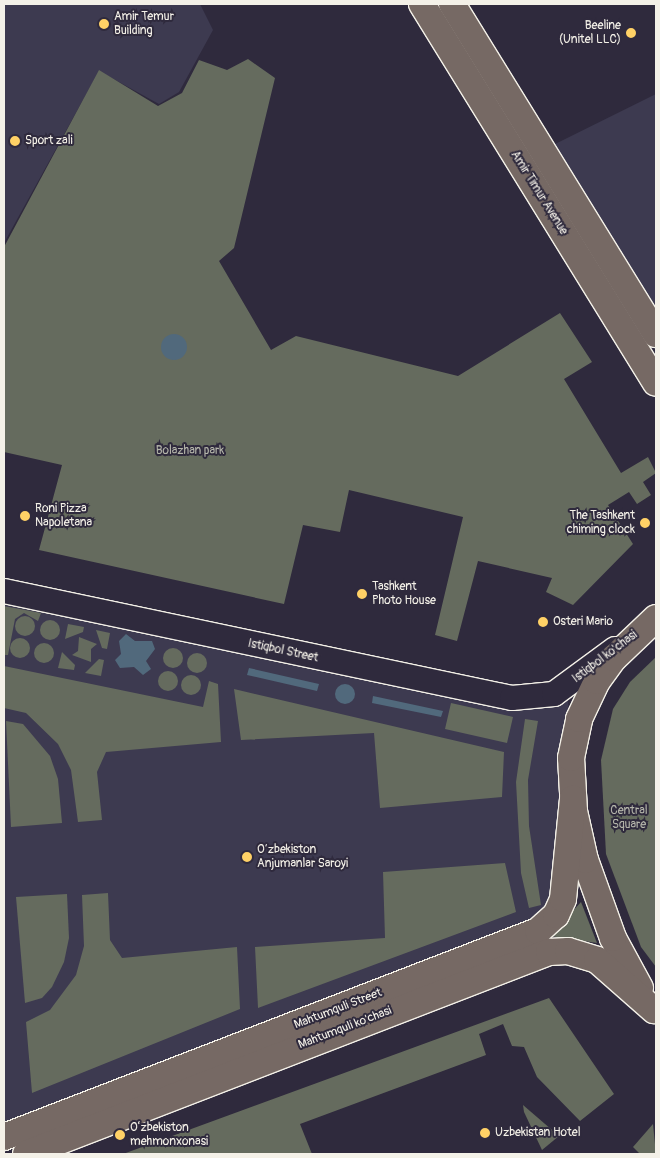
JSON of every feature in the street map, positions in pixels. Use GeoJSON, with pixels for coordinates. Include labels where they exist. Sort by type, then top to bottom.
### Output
{"type":"FeatureCollection","features":[{"type":"Feature","properties":{"kind":"main road","name":"Amir Timur Avenue"},"geometry":{"type":"LineString","coordinates":[[422,4],[656,383]]}},
{"type":"Feature","properties":{"kind":"main road","name":"Amir Timur Avenue"},"geometry":{"type":"LineString","coordinates":[[452,4],[656,334]]}},
{"type":"Feature","properties":{"kind":"main road"},"geometry":{"type":"LineString","coordinates":[[652,622],[597,681],[580,719],[571,758],[573,798],[594,891],[626,964],[655,1011]]}},
{"type":"Feature","properties":{"kind":"main road","name":"Mahtumquli Street"},"geometry":{"type":"LineString","coordinates":[[4,1137],[538,931],[556,915],[563,899],[573,798]]}},
{"type":"Feature","properties":{"kind":"main road","name":"Mahtumquli ko'chasi"},"geometry":{"type":"LineString","coordinates":[[26,1154],[549,952],[568,951],[597,960],[655,1011]]}},
{"type":"Feature","properties":{"kind":"street","name":"Istiqbol ko'chasi"},"geometry":{"type":"LineString","coordinates":[[4,591],[519,699],[540,698],[562,690],[652,622]]}},
{"type":"Feature","properties":{"kind":"shaded area"},"geometry":{"type":"Polygon","coordinates":[[[4,4],[200,4],[213,30],[179,92],[159,104],[99,71],[4,243],[4,4]]]}},
{"type":"Feature","properties":{"kind":"shaded area"},"geometry":{"type":"Polygon","coordinates":[[[656,94],[656,334],[543,150],[656,94]]]}},
{"type":"Feature","properties":{"kind":"shaded area"},"geometry":{"type":"Polygon","coordinates":[[[4,591],[418,680],[562,690],[568,699],[571,758],[559,910],[4,1137],[4,591]]]}},
{"type":"Feature","properties":{"kind":"green space","name":"Bolazhan park"},"geometry":{"type":"Polygon","coordinates":[[[248,59],[275,78],[234,248],[219,261],[271,350],[296,336],[458,376],[560,313],[592,362],[564,379],[621,473],[648,457],[656,473],[643,482],[651,495],[637,504],[629,492],[608,505],[633,544],[573,605],[546,592],[552,578],[478,561],[457,641],[435,635],[463,517],[349,490],[340,532],[303,525],[284,604],[39,550],[62,465],[4,452],[4,247],[99,70],[158,106],[182,93],[199,60],[227,70],[248,59]]]}},
{"type":"Feature","properties":{"kind":"green space"},"geometry":{"type":"Polygon","coordinates":[[[4,606],[41,613],[38,621],[24,613],[15,619],[8,655],[4,655],[4,606]]]}},
{"type":"Feature","properties":{"kind":"green space"},"geometry":{"type":"Polygon","coordinates":[[[25,616],[32,619],[35,626],[32,633],[25,636],[18,633],[15,626],[18,619],[25,616]]]}},
{"type":"Feature","properties":{"kind":"green space"},"geometry":{"type":"Polygon","coordinates":[[[50,620],[57,623],[60,630],[57,637],[50,640],[43,637],[40,630],[43,623],[50,620]]]}},
{"type":"Feature","properties":{"kind":"green space"},"geometry":{"type":"Polygon","coordinates":[[[68,624],[84,627],[83,632],[65,639],[68,624]]]}},
{"type":"Feature","properties":{"kind":"green space"},"geometry":{"type":"Polygon","coordinates":[[[96,630],[110,633],[107,649],[102,648],[96,630]]]}},
{"type":"Feature","properties":{"kind":"green space"},"geometry":{"type":"Polygon","coordinates":[[[79,637],[97,644],[91,649],[91,662],[72,655],[78,651],[79,637]]]}},
{"type":"Feature","properties":{"kind":"green space"},"geometry":{"type":"Polygon","coordinates":[[[20,638],[27,641],[30,648],[27,655],[20,658],[13,655],[10,648],[13,641],[20,638]]]}},
{"type":"Feature","properties":{"kind":"green space"},"geometry":{"type":"Polygon","coordinates":[[[44,643],[51,646],[54,653],[51,660],[44,663],[37,660],[34,653],[37,646],[44,643]]]}},
{"type":"Feature","properties":{"kind":"green space"},"geometry":{"type":"Polygon","coordinates":[[[173,648],[180,651],[183,658],[180,665],[173,668],[166,665],[163,658],[166,651],[173,648]]]}},
{"type":"Feature","properties":{"kind":"green space"},"geometry":{"type":"Polygon","coordinates":[[[62,652],[75,665],[74,670],[58,668],[62,652]]]}},
{"type":"Feature","properties":{"kind":"green space"},"geometry":{"type":"Polygon","coordinates":[[[197,653],[204,656],[207,663],[204,670],[197,673],[190,670],[187,663],[190,656],[197,653]]]}},
{"type":"Feature","properties":{"kind":"green space","name":"Central Square"},"geometry":{"type":"Polygon","coordinates":[[[656,657],[656,967],[641,947],[606,854],[601,760],[613,709],[630,682],[656,657]]]}},
{"type":"Feature","properties":{"kind":"green space"},"geometry":{"type":"Polygon","coordinates":[[[99,659],[104,660],[101,676],[85,673],[99,659]]]}},
{"type":"Feature","properties":{"kind":"green space"},"geometry":{"type":"Polygon","coordinates":[[[4,666],[203,707],[209,681],[218,684],[221,742],[106,752],[97,772],[102,820],[78,822],[71,770],[58,744],[26,713],[4,708],[4,666]]]}},
{"type":"Feature","properties":{"kind":"green space"},"geometry":{"type":"Polygon","coordinates":[[[168,671],[175,674],[178,681],[175,688],[168,691],[161,688],[158,681],[161,674],[168,671]]]}},
{"type":"Feature","properties":{"kind":"green space"},"geometry":{"type":"Polygon","coordinates":[[[191,675],[198,678],[201,685],[198,692],[191,695],[184,692],[181,685],[184,678],[191,675]]]}},
{"type":"Feature","properties":{"kind":"green space"},"geometry":{"type":"Polygon","coordinates":[[[234,689],[504,752],[502,797],[380,808],[374,733],[241,740],[234,689]]]}},
{"type":"Feature","properties":{"kind":"green space"},"geometry":{"type":"Polygon","coordinates":[[[451,703],[513,717],[507,743],[445,729],[451,703]]]}},
{"type":"Feature","properties":{"kind":"green space"},"geometry":{"type":"Polygon","coordinates":[[[525,719],[538,721],[528,780],[529,826],[541,905],[529,908],[521,873],[516,782],[525,719]]]}},
{"type":"Feature","properties":{"kind":"green space"},"geometry":{"type":"Polygon","coordinates":[[[6,721],[23,724],[50,756],[58,779],[62,823],[11,827],[6,721]]]}},
{"type":"Feature","properties":{"kind":"green space"},"geometry":{"type":"Polygon","coordinates":[[[505,863],[516,912],[258,1008],[255,947],[385,938],[383,872],[505,863]]]}},
{"type":"Feature","properties":{"kind":"green space"},"geometry":{"type":"Polygon","coordinates":[[[108,893],[110,940],[122,958],[237,947],[240,1009],[32,1093],[26,1022],[50,1010],[76,975],[84,946],[82,895],[108,893]]]}},
{"type":"Feature","properties":{"kind":"green space"},"geometry":{"type":"Polygon","coordinates":[[[67,894],[69,938],[64,962],[52,987],[42,998],[25,1003],[16,897],[67,894]]]}},
{"type":"Feature","properties":{"kind":"green space"},"geometry":{"type":"Polygon","coordinates":[[[581,902],[597,943],[550,936],[581,902]]]}},
{"type":"Feature","properties":{"kind":"green space"},"geometry":{"type":"Polygon","coordinates":[[[549,998],[614,1094],[580,1121],[537,1077],[524,1047],[512,1046],[503,1024],[479,1034],[486,1055],[300,1124],[312,1154],[123,1154],[549,998]]]}},
{"type":"Feature","properties":{"kind":"green space"},"geometry":{"type":"Polygon","coordinates":[[[523,1105],[559,1136],[542,1150],[524,1112],[523,1105]]]}},
{"type":"Feature","properties":{"kind":"green space"},"geometry":{"type":"Polygon","coordinates":[[[653,1124],[656,1154],[640,1154],[633,1147],[653,1124]]]}},
{"type":"Feature","properties":{"kind":"water"},"geometry":{"type":"Polygon","coordinates":[[[174,334],[184,337],[187,347],[184,357],[174,360],[164,357],[161,347],[164,337],[174,334]]]}},
{"type":"Feature","properties":{"kind":"water"},"geometry":{"type":"Polygon","coordinates":[[[126,634],[135,641],[152,641],[155,649],[146,661],[151,669],[143,675],[134,667],[120,668],[115,660],[121,654],[119,641],[126,634]]]}},
{"type":"Feature","properties":{"kind":"water"},"geometry":{"type":"Polygon","coordinates":[[[249,668],[319,684],[317,691],[247,675],[249,668]]]}},
{"type":"Feature","properties":{"kind":"water"},"geometry":{"type":"Polygon","coordinates":[[[341,684],[349,684],[355,690],[355,698],[349,704],[341,704],[335,698],[335,690],[341,684]]]}},
{"type":"Feature","properties":{"kind":"water"},"geometry":{"type":"Polygon","coordinates":[[[373,696],[443,711],[441,717],[372,703],[373,696]]]}},
{"type":"Feature","properties":{"kind":"place","name":"Amir Temur Building"},"geometry":{"type":"Point","coordinates":[104,24]}},
{"type":"Feature","properties":{"kind":"place","name":"Beeline (Unitel LLC)"},"geometry":{"type":"Point","coordinates":[631,33]}},
{"type":"Feature","properties":{"kind":"place","name":"Sport zali"},"geometry":{"type":"Point","coordinates":[15,141]}},
{"type":"Feature","properties":{"kind":"place","name":"Roni Pizza Napoletana"},"geometry":{"type":"Point","coordinates":[25,516]}},
{"type":"Feature","properties":{"kind":"place","name":"The Tashkent chiming clock"},"geometry":{"type":"Point","coordinates":[645,523]}},
{"type":"Feature","properties":{"kind":"place","name":"Tashkent Photo House"},"geometry":{"type":"Point","coordinates":[362,594]}},
{"type":"Feature","properties":{"kind":"place","name":"Osteri Mario"},"geometry":{"type":"Point","coordinates":[543,622]}},
{"type":"Feature","properties":{"kind":"place","name":"O‘zbekiston Anjumanlar Saroyi"},"geometry":{"type":"Point","coordinates":[247,857]}},
{"type":"Feature","properties":{"kind":"place","name":"Uzbekistan Hotel"},"geometry":{"type":"Point","coordinates":[485,1133]}},
{"type":"Feature","properties":{"kind":"place","name":"Oʻzbekiston mehmonxonasi"},"geometry":{"type":"Point","coordinates":[120,1135]}}]}
